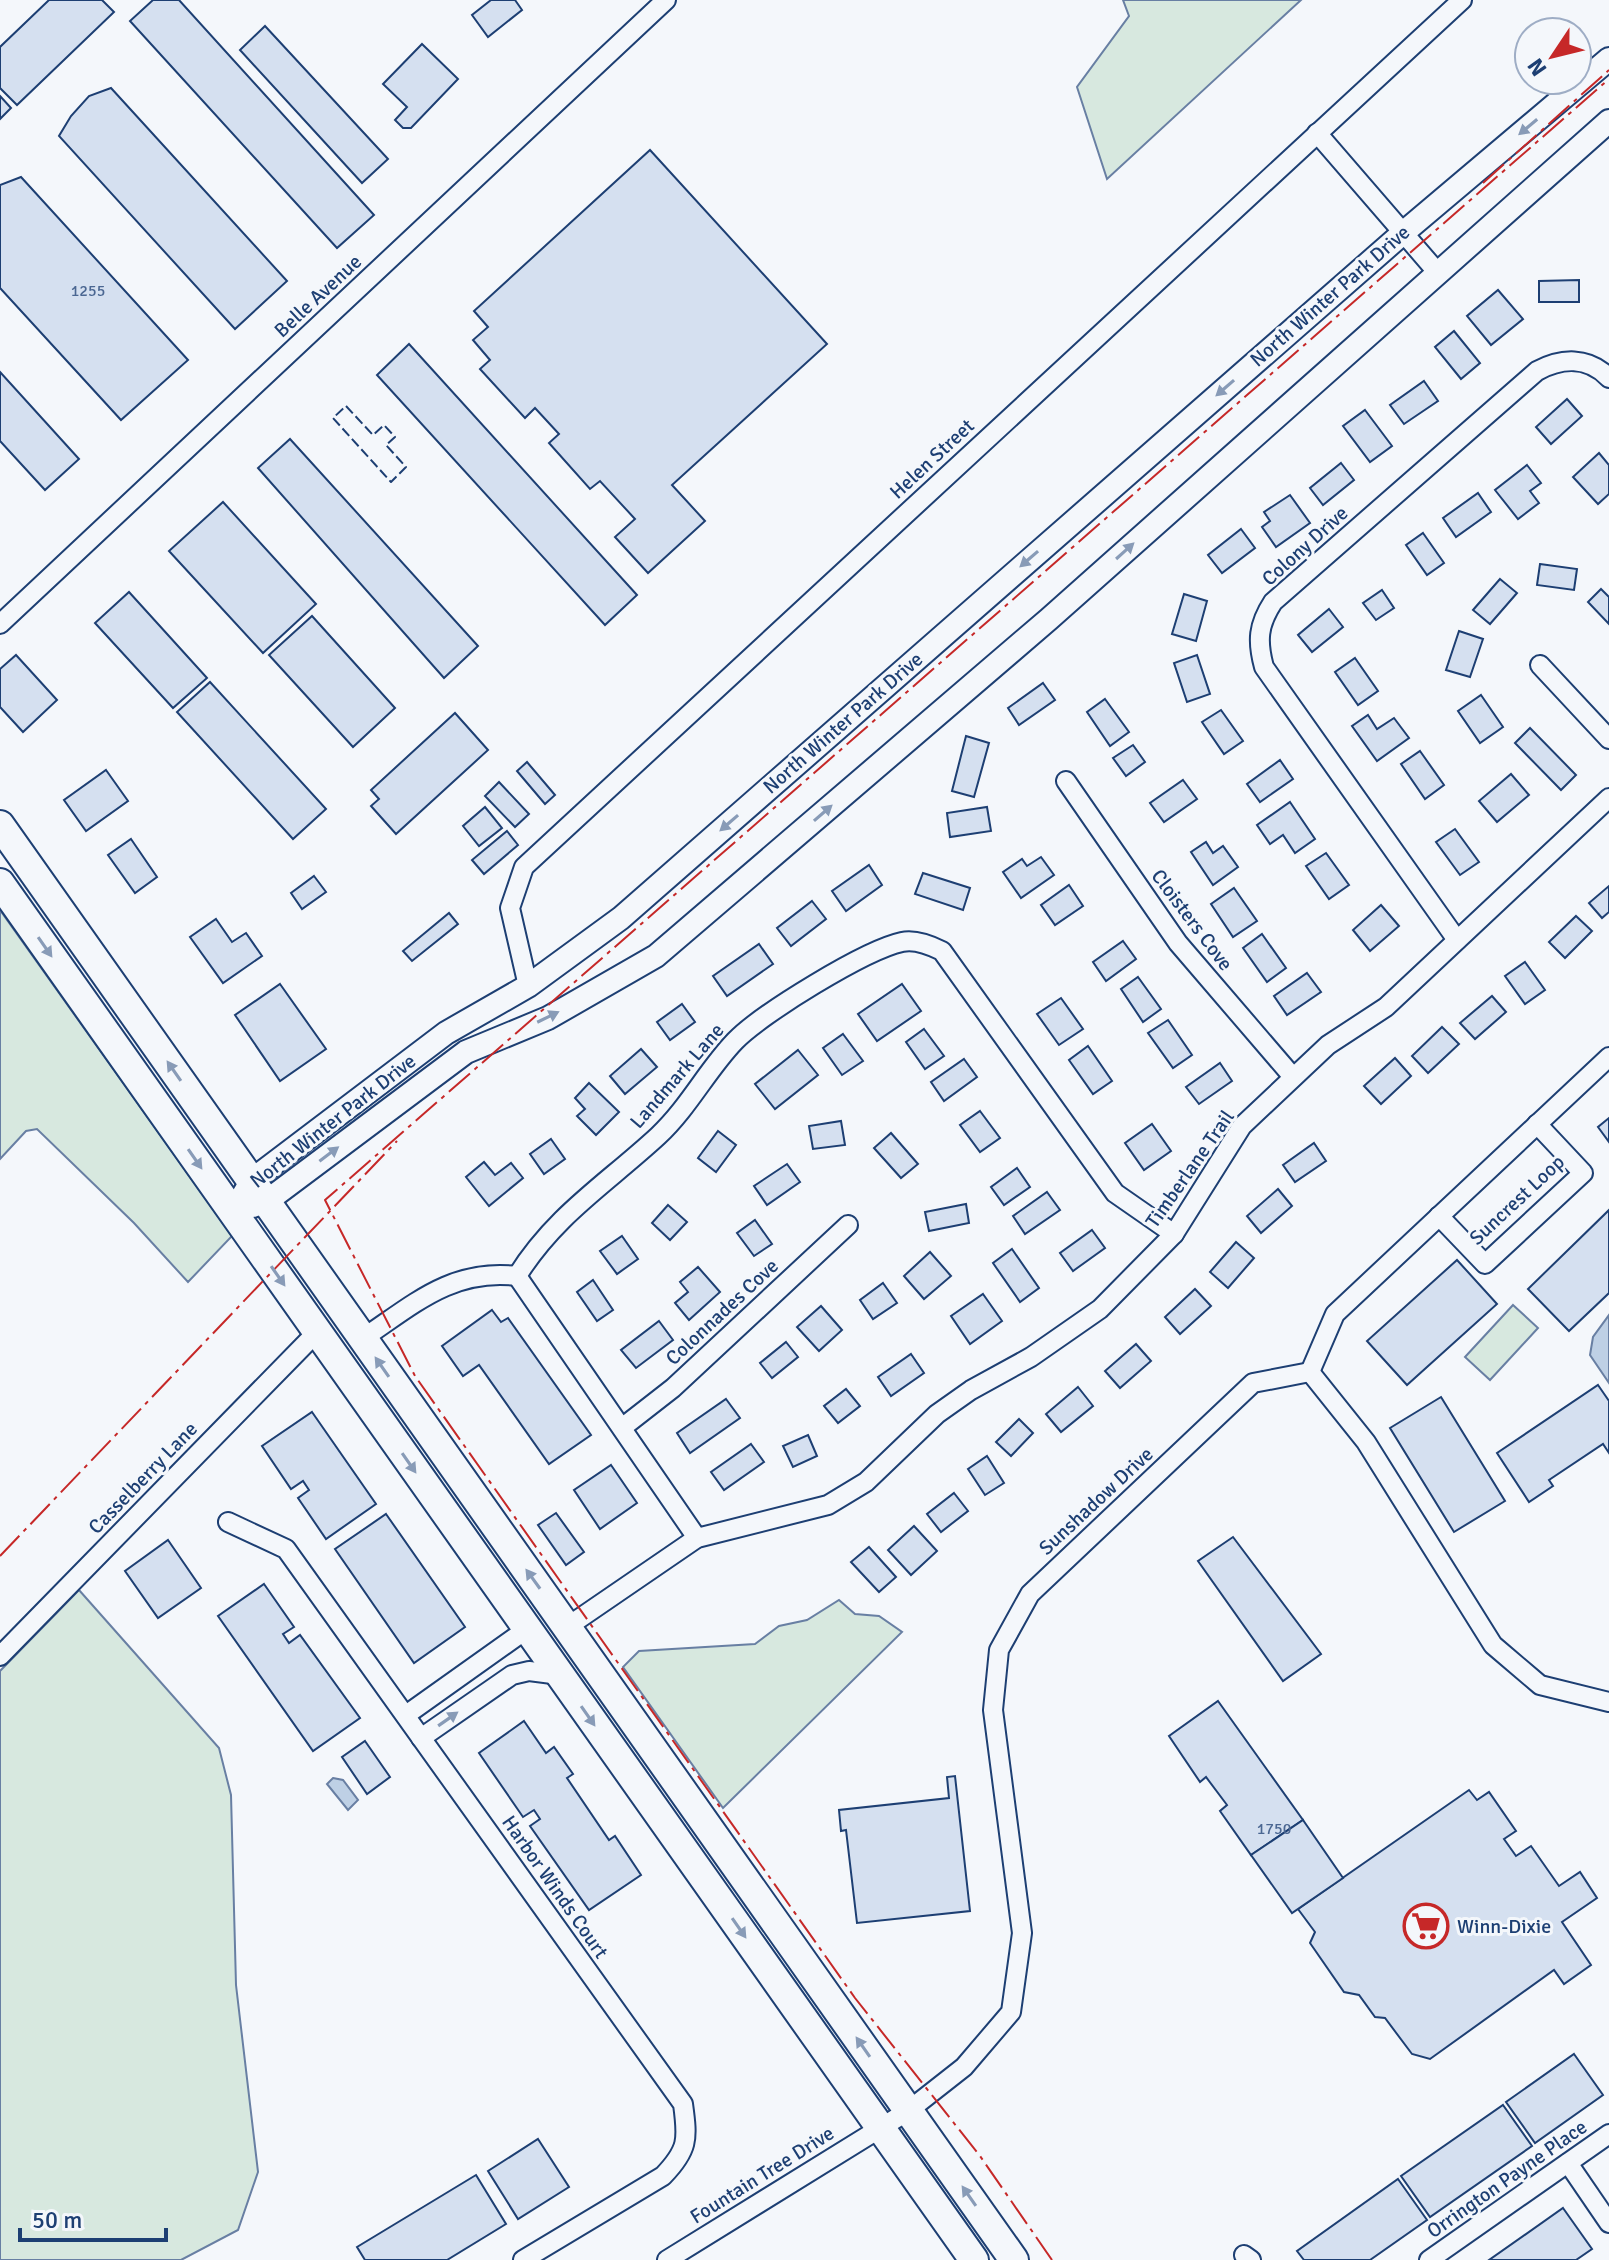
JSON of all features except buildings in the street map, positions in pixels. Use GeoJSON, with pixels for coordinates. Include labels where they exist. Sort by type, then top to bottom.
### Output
{"type":"FeatureCollection","features":[{"type":"Feature","properties":{"kind":"main road"},"geometry":{"type":"LineString","coordinates":[[5,837],[259,1191],[1014,2260]]}},
{"type":"Feature","properties":{"kind":"main road"},"geometry":{"type":"LineString","coordinates":[[0,883],[974,2260]]}},
{"type":"Feature","properties":{"kind":"main road"},"geometry":{"type":"LineString","coordinates":[[500,1592],[544,1624],[567,1627]]}},
{"type":"Feature","properties":{"kind":"main road"},"geometry":{"type":"LineString","coordinates":[[527,1629],[562,1644],[594,1666]]}},
{"type":"Feature","properties":{"kind":"street","name":"Belle Avenue"},"geometry":{"type":"LineString","coordinates":[[0,624],[666,0]]}},
{"type":"Feature","properties":{"kind":"street","name":"Helen Street"},"geometry":{"type":"LineString","coordinates":[[528,986],[510,908],[513,890],[524,867],[1462,0]]}},
{"type":"Feature","properties":{"kind":"street","name":"North Winter Park Drive"},"geometry":{"type":"LineString","coordinates":[[233,1212],[446,1033],[528,986],[621,918],[1403,233],[1609,59]]}},
{"type":"Feature","properties":{"kind":"street","name":"North Winter Park Drive"},"geometry":{"type":"LineString","coordinates":[[259,1191],[466,1052],[548,1018],[656,956],[1049,619],[1609,121]]}},
{"type":"Feature","properties":{"kind":"street"},"geometry":{"type":"LineString","coordinates":[[1317,133],[1438,273]]}},
{"type":"Feature","properties":{"kind":"street","name":"Colony Drive"},"geometry":{"type":"LineString","coordinates":[[1457,940],[1264,667],[1258,642],[1262,619],[1273,602],[1537,371],[1559,360],[1581,362],[1609,378]]}},
{"type":"Feature","properties":{"kind":"street"},"geometry":{"type":"LineString","coordinates":[[1540,665],[1609,739]]}},
{"type":"Feature","properties":{"kind":"street","name":"Cloisters Cove"},"geometry":{"type":"LineString","coordinates":[[1066,781],[1178,943],[1293,1077]]}},
{"type":"Feature","properties":{"kind":"street","name":"Timberlane Trail"},"geometry":{"type":"LineString","coordinates":[[567,1627],[697,1538],[828,1505],[866,1482],[937,1414],[971,1390],[1031,1357],[1100,1309],[1174,1234],[1242,1126],[1328,1045],[1386,1007],[1609,798]]}},
{"type":"Feature","properties":{"kind":"street","name":"Landmark Lane"},"geometry":{"type":"LineString","coordinates":[[517,1276],[538,1242],[559,1220],[661,1133],[691,1101],[734,1042],[764,1015],[878,951],[904,941],[927,944],[942,951],[1115,1193],[1174,1234]]}},
{"type":"Feature","properties":{"kind":"street","name":"Suncrest Loop"},"geometry":{"type":"LineString","coordinates":[[1310,1372],[1335,1314],[1609,1057]]}},
{"type":"Feature","properties":{"kind":"street","name":"Suncrest Loop"},"geometry":{"type":"LineString","coordinates":[[1439,1216],[1485,1264],[1583,1173],[1537,1124]]}},
{"type":"Feature","properties":{"kind":"street","name":"Colonnades Cove"},"geometry":{"type":"LineString","coordinates":[[623,1427],[673,1388],[848,1225]]}},
{"type":"Feature","properties":{"kind":"street"},"geometry":{"type":"LineString","coordinates":[[362,1339],[447,1284],[490,1273],[517,1276],[697,1538]]}},
{"type":"Feature","properties":{"kind":"street","name":"Casselberry Lane"},"geometry":{"type":"LineString","coordinates":[[0,1656],[317,1332]]}},
{"type":"Feature","properties":{"kind":"street"},"geometry":{"type":"LineString","coordinates":[[1310,1372],[1366,1442],[1493,1645],[1540,1685],[1609,1702]]}},
{"type":"Feature","properties":{"kind":"street","name":"Sunshadow Drive"},"geometry":{"type":"LineString","coordinates":[[881,2128],[964,2067],[1011,2012],[1022,1933],[993,1710],[999,1650],[1030,1594],[1253,1383],[1310,1372]]}},
{"type":"Feature","properties":{"kind":"street","name":"Harbor Winds Court"},"geometry":{"type":"LineString","coordinates":[[228,1522],[286,1549],[683,2104],[687,2135],[681,2157],[663,2176],[523,2260]]}},
{"type":"Feature","properties":{"kind":"street"},"geometry":{"type":"LineString","coordinates":[[406,1715],[527,1629]]}},
{"type":"Feature","properties":{"kind":"street"},"geometry":{"type":"LineString","coordinates":[[421,1738],[512,1675],[529,1671],[560,1675]]}},
{"type":"Feature","properties":{"kind":"street"},"geometry":{"type":"LineString","coordinates":[[459,1678],[475,1701]]}},
{"type":"Feature","properties":{"kind":"street","name":"Fountain Tree Drive"},"geometry":{"type":"LineString","coordinates":[[667,2260],[881,2128]]}},
{"type":"Feature","properties":{"kind":"street","name":"Orrington Payne Place"},"geometry":{"type":"LineString","coordinates":[[1429,2260],[1609,2134]]}},
{"type":"Feature","properties":{"kind":"street"},"geometry":{"type":"LineString","coordinates":[[1568,2163],[1609,2223]]}},
{"type":"Feature","properties":{"kind":"shaded area"},"geometry":{"type":"Polygon","coordinates":[[[1123,0],[1301,0],[1107,179],[1077,87],[1129,16],[1123,0]]]}},
{"type":"Feature","properties":{"kind":"shaded area"},"geometry":{"type":"Polygon","coordinates":[[[0,910],[232,1236],[188,1282],[134,1223],[37,1129],[26,1131],[0,1159],[0,910]]]}},
{"type":"Feature","properties":{"kind":"shaded area"},"geometry":{"type":"Polygon","coordinates":[[[1513,1305],[1538,1328],[1490,1380],[1465,1357],[1513,1305]]]}},
{"type":"Feature","properties":{"kind":"shaded area"},"geometry":{"type":"Polygon","coordinates":[[[79,1590],[219,1748],[231,1795],[236,1985],[258,2172],[238,2230],[181,2260],[0,2260],[0,1671],[79,1590]]]}},
{"type":"Feature","properties":{"kind":"shaded area"},"geometry":{"type":"Polygon","coordinates":[[[839,1600],[855,1614],[879,1616],[902,1632],[723,1808],[623,1667],[639,1651],[755,1644],[779,1626],[807,1620],[839,1600]]]}},
{"type":"Feature","properties":{"kind":"water"},"geometry":{"type":"Polygon","coordinates":[[[1609,1315],[1609,1383],[1590,1355],[1593,1337],[1609,1315]]]}},
{"type":"Feature","properties":{"kind":"water"},"geometry":{"type":"Polygon","coordinates":[[[333,1778],[343,1780],[358,1800],[348,1810],[327,1784],[333,1778]]]}},
{"type":"Feature","properties":{"kind":"fence"},"geometry":{"type":"LineString","coordinates":[[346,406],[373,435],[384,425],[395,437],[386,445],[406,467],[391,482],[333,418],[346,406]]}},
{"type":"Feature","properties":{"kind":"power"},"geometry":{"type":"LineString","coordinates":[[1483,183],[1609,70]]}},
{"type":"Feature","properties":{"kind":"power"},"geometry":{"type":"LineString","coordinates":[[1052,2260],[980,2156],[855,1998],[415,1376],[325,1200],[1609,79]]}},
{"type":"Feature","properties":{"kind":"power"},"geometry":{"type":"LineString","coordinates":[[0,1556],[397,1141]]}},
{"type":"Feature","properties":{"kind":"place","name":"Winn-Dixie"},"geometry":{"type":"Point","coordinates":[1426,1926]}}]}
